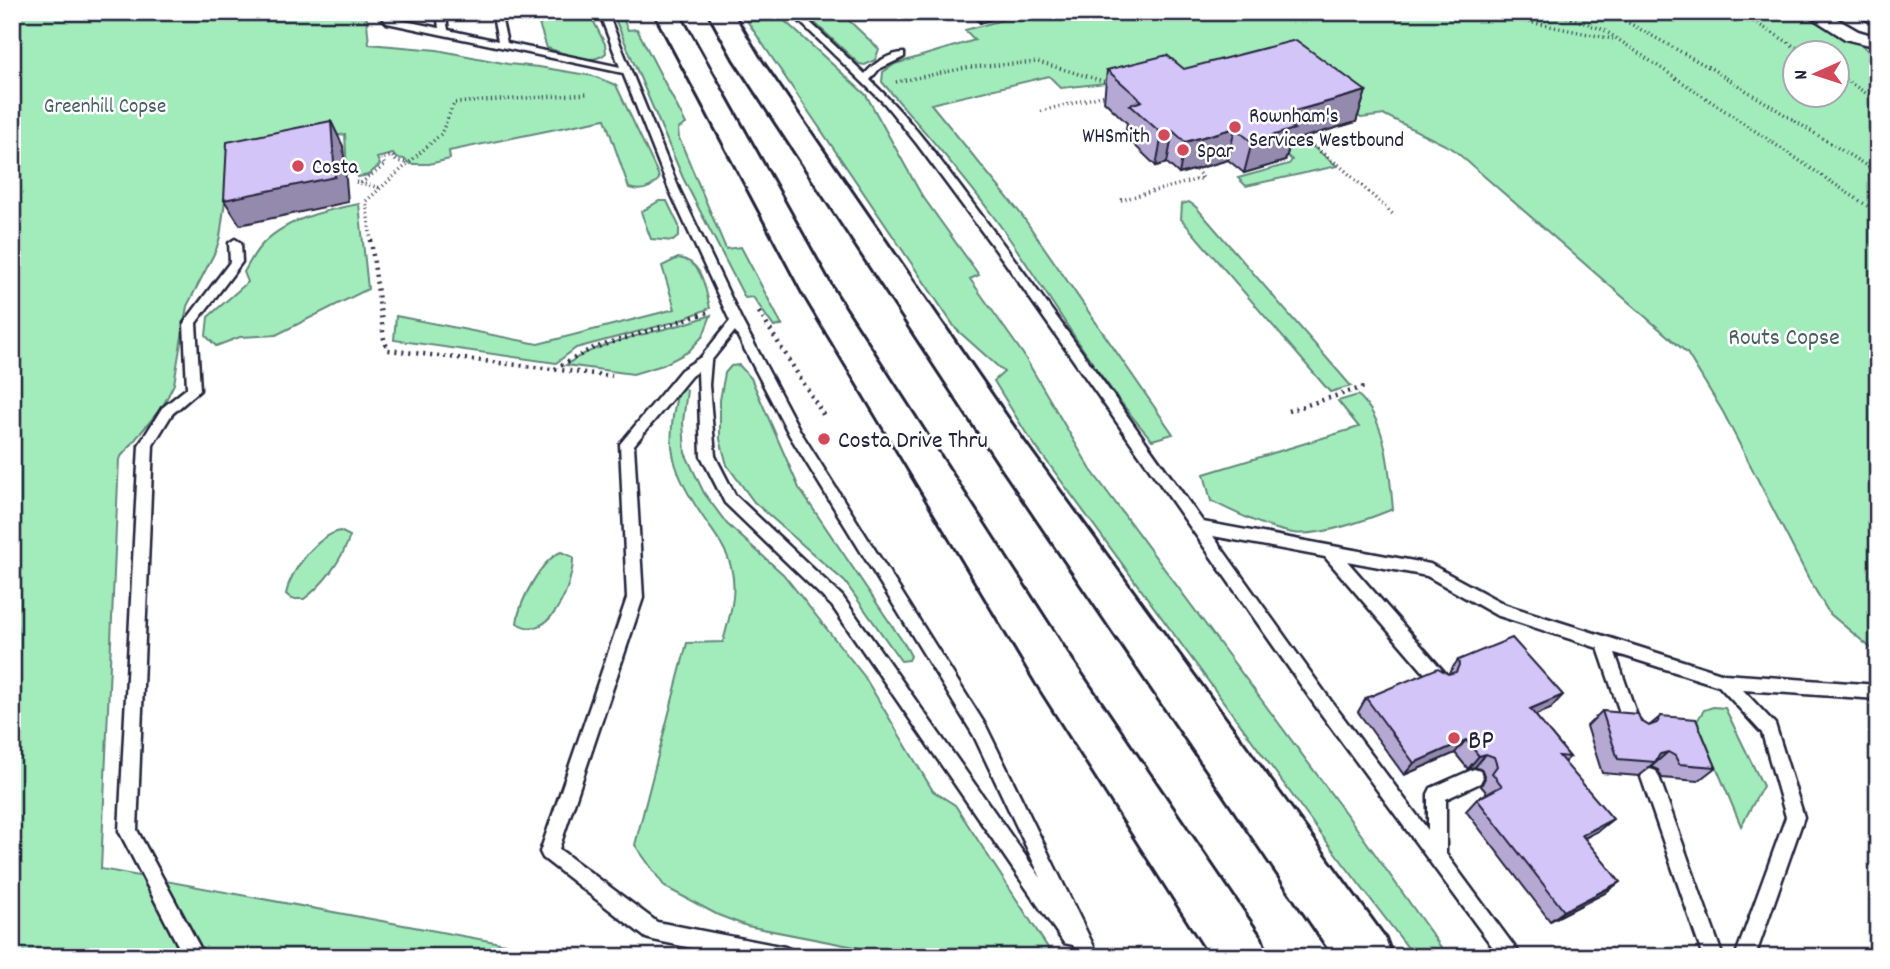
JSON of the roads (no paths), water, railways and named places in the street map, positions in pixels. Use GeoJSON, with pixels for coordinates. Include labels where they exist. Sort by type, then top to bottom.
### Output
{"type":"FeatureCollection","features":[{"type":"Feature","properties":{"kind":"highway"},"geometry":{"type":"LineString","coordinates":[[666,12],[819,293],[1053,670],[1242,957]]}},
{"type":"Feature","properties":{"kind":"highway"},"geometry":{"type":"LineString","coordinates":[[720,12],[747,59],[1010,452],[1366,957]]}},
{"type":"Feature","properties":{"kind":"street"},"geometry":{"type":"LineString","coordinates":[[1812,12],[1865,41],[1878,42]]}},
{"type":"Feature","properties":{"kind":"lane"},"geometry":{"type":"LineString","coordinates":[[381,12],[387,19],[625,72]]}},
{"type":"Feature","properties":{"kind":"lane"},"geometry":{"type":"LineString","coordinates":[[441,12],[444,31]]}},
{"type":"Feature","properties":{"kind":"lane"},"geometry":{"type":"LineString","coordinates":[[496,12],[503,43]]}},
{"type":"Feature","properties":{"kind":"lane"},"geometry":{"type":"LineString","coordinates":[[603,12],[674,189],[736,321],[795,433],[980,731],[1088,957]]}},
{"type":"Feature","properties":{"kind":"lane"},"geometry":{"type":"LineString","coordinates":[[794,12],[903,119],[970,207],[1197,527],[1512,957]]}},
{"type":"Feature","properties":{"kind":"lane"},"geometry":{"type":"LineString","coordinates":[[865,80],[876,67],[901,55]]}},
{"type":"Feature","properties":{"kind":"lane"},"geometry":{"type":"LineString","coordinates":[[195,957],[128,831],[146,444],[167,411],[194,390],[190,323],[236,262],[235,243]]}},
{"type":"Feature","properties":{"kind":"lane"},"geometry":{"type":"LineString","coordinates":[[736,321],[705,360],[685,373],[627,444],[635,598],[549,852],[653,931],[785,957]]}},
{"type":"Feature","properties":{"kind":"lane"},"geometry":{"type":"LineString","coordinates":[[705,360],[708,456],[730,499],[837,601],[1088,957]]}},
{"type":"Feature","properties":{"kind":"lane"},"geometry":{"type":"LineString","coordinates":[[1197,527],[1430,570],[1501,610],[1724,681],[1878,692]]}},
{"type":"Feature","properties":{"kind":"lane"},"geometry":{"type":"LineString","coordinates":[[1331,553],[1439,678]]}},
{"type":"Feature","properties":{"kind":"lane"},"geometry":{"type":"LineString","coordinates":[[1604,643],[1634,730]]}},
{"type":"Feature","properties":{"kind":"lane"},"geometry":{"type":"LineString","coordinates":[[1724,681],[1769,729],[1796,817],[1745,957]]}},
{"type":"Feature","properties":{"kind":"lane"},"geometry":{"type":"LineString","coordinates":[[1437,855],[1437,794],[1474,777]]}},
{"type":"Feature","properties":{"kind":"lane"},"geometry":{"type":"LineString","coordinates":[[1650,777],[1713,957]]}},
{"type":"Feature","properties":{"kind":"place","name":"Rownham's Services Westbound"},"geometry":{"type":"Point","coordinates":[1235,127]}},
{"type":"Feature","properties":{"kind":"place","name":"WHSmith"},"geometry":{"type":"Point","coordinates":[1164,135]}},
{"type":"Feature","properties":{"kind":"place","name":"Spar"},"geometry":{"type":"Point","coordinates":[1183,150]}},
{"type":"Feature","properties":{"kind":"place","name":"Costa"},"geometry":{"type":"Point","coordinates":[298,166]}},
{"type":"Feature","properties":{"kind":"place","name":"Costa Drive Thru"},"geometry":{"type":"Point","coordinates":[824,439]}},
{"type":"Feature","properties":{"kind":"place","name":"BP"},"geometry":{"type":"Point","coordinates":[1454,738]}},
{"type":"Feature","properties":{"kind":"park label","name":"Greenhill Copse"},"geometry":{"type":"Point","coordinates":[105,105]}},
{"type":"Feature","properties":{"kind":"park label","name":"Routs Copse"},"geometry":{"type":"Point","coordinates":[1784,336]}}]}
